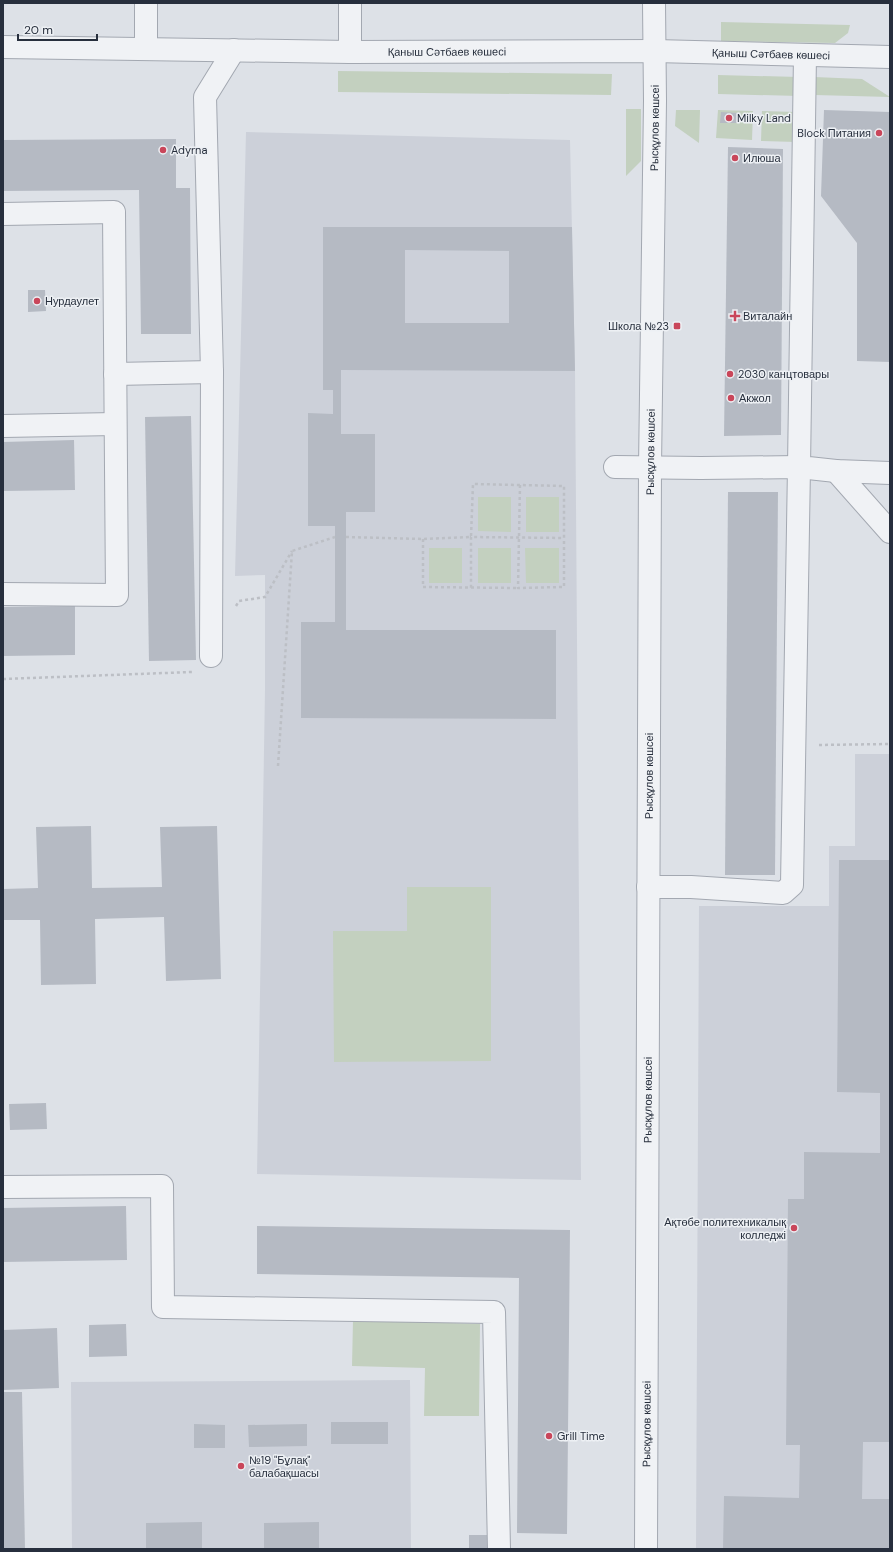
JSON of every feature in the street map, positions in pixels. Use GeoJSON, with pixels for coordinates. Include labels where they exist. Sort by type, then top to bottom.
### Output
{"type":"FeatureCollection","features":[{"type":"Feature","properties":{"kind":"street"},"geometry":{"type":"LineString","coordinates":[[146,3],[146,49]]}},
{"type":"Feature","properties":{"kind":"street"},"geometry":{"type":"LineString","coordinates":[[350,3],[350,52]]}},
{"type":"Feature","properties":{"kind":"street","name":"Рысқұлов көшсеі"},"geometry":{"type":"LineString","coordinates":[[646,1549],[650,467],[655,51],[654,3]]}},
{"type":"Feature","properties":{"kind":"street","name":"Қаныш Сәтбаев көшесі"},"geometry":{"type":"LineString","coordinates":[[3,46],[350,52],[655,51],[890,57]]}},
{"type":"Feature","properties":{"kind":"street"},"geometry":{"type":"LineString","coordinates":[[211,656],[212,372],[205,97],[234,50]]}},
{"type":"Feature","properties":{"kind":"street"},"geometry":{"type":"LineString","coordinates":[[648,887],[691,887],[783,893],[792,885],[805,55]]}},
{"type":"Feature","properties":{"kind":"street"},"geometry":{"type":"LineString","coordinates":[[3,214],[114,212],[117,595],[3,594]]}},
{"type":"Feature","properties":{"kind":"street"},"geometry":{"type":"LineString","coordinates":[[115,374],[212,372]]}},
{"type":"Feature","properties":{"kind":"street"},"geometry":{"type":"LineString","coordinates":[[3,426],[115,424]]}},
{"type":"Feature","properties":{"kind":"street"},"geometry":{"type":"LineString","coordinates":[[615,467],[701,468],[798,466],[836,471],[890,473]]}},
{"type":"Feature","properties":{"kind":"street"},"geometry":{"type":"LineString","coordinates":[[836,471],[890,532]]}},
{"type":"Feature","properties":{"kind":"street"},"geometry":{"type":"LineString","coordinates":[[3,1187],[162,1186],[164,1307],[494,1312],[499,1549]]}},
{"type":"Feature","properties":{"kind":"path"},"geometry":{"type":"LineString","coordinates":[[423,539],[423,587],[471,588],[564,587],[564,486],[472,484],[471,588]]}},
{"type":"Feature","properties":{"kind":"path"},"geometry":{"type":"LineString","coordinates":[[518,588],[520,485]]}},
{"type":"Feature","properties":{"kind":"path"},"geometry":{"type":"LineString","coordinates":[[235,608],[239,601],[265,597],[292,551],[335,537]]}},
{"type":"Feature","properties":{"kind":"path"},"geometry":{"type":"LineString","coordinates":[[346,537],[423,539],[564,538]]}},
{"type":"Feature","properties":{"kind":"path"},"geometry":{"type":"LineString","coordinates":[[278,766],[292,551]]}},
{"type":"Feature","properties":{"kind":"path"},"geometry":{"type":"LineString","coordinates":[[3,679],[201,672],[211,656]]}},
{"type":"Feature","properties":{"kind":"path"},"geometry":{"type":"LineString","coordinates":[[795,746],[890,744]]}},
{"type":"Feature","properties":{"kind":"shaded area"},"geometry":{"type":"Polygon","coordinates":[[[246,132],[570,140],[575,371],[581,1180],[257,1174],[265,690],[265,575],[235,576],[246,132]]]}},
{"type":"Feature","properties":{"kind":"shaded area","name":"Ақтөбе политехникалық колледжі"},"geometry":{"type":"Polygon","coordinates":[[[855,754],[890,754],[890,1549],[696,1549],[699,906],[829,906],[829,846],[855,846],[855,754]]]}},
{"type":"Feature","properties":{"kind":"shaded area","name":"№19 \"Бұлақ\" балабақшасы"},"geometry":{"type":"Polygon","coordinates":[[[410,1380],[411,1549],[72,1549],[71,1382],[410,1380]]]}},
{"type":"Feature","properties":{"kind":"green space"},"geometry":{"type":"Polygon","coordinates":[[[721,22],[850,25],[848,33],[835,43],[721,41],[721,22]]]}},
{"type":"Feature","properties":{"kind":"green space"},"geometry":{"type":"Polygon","coordinates":[[[338,71],[612,74],[611,95],[338,92],[338,71]]]}},
{"type":"Feature","properties":{"kind":"green space"},"geometry":{"type":"Polygon","coordinates":[[[718,75],[799,77],[799,96],[718,94],[718,75]]]}},
{"type":"Feature","properties":{"kind":"green space"},"geometry":{"type":"Polygon","coordinates":[[[814,77],[862,79],[890,97],[815,95],[814,77]]]}},
{"type":"Feature","properties":{"kind":"green space"},"geometry":{"type":"Polygon","coordinates":[[[626,109],[641,109],[641,161],[626,176],[626,109]]]}},
{"type":"Feature","properties":{"kind":"green space"},"geometry":{"type":"Polygon","coordinates":[[[676,110],[700,110],[699,143],[675,126],[676,110]]]}},
{"type":"Feature","properties":{"kind":"green space"},"geometry":{"type":"Polygon","coordinates":[[[718,110],[753,111],[752,140],[716,138],[718,110]]]}},
{"type":"Feature","properties":{"kind":"green space"},"geometry":{"type":"Polygon","coordinates":[[[762,111],[796,112],[796,142],[761,141],[762,111]]]}},
{"type":"Feature","properties":{"kind":"green space"},"geometry":{"type":"Polygon","coordinates":[[[478,497],[511,497],[511,532],[478,531],[478,497]]]}},
{"type":"Feature","properties":{"kind":"green space"},"geometry":{"type":"Polygon","coordinates":[[[526,497],[559,497],[559,532],[526,532],[526,497]]]}},
{"type":"Feature","properties":{"kind":"green space"},"geometry":{"type":"Polygon","coordinates":[[[429,548],[462,548],[462,583],[429,583],[429,548]]]}},
{"type":"Feature","properties":{"kind":"green space"},"geometry":{"type":"Polygon","coordinates":[[[478,548],[511,548],[511,583],[478,583],[478,548]]]}},
{"type":"Feature","properties":{"kind":"green space"},"geometry":{"type":"Polygon","coordinates":[[[525,548],[559,548],[559,583],[526,583],[525,548]]]}},
{"type":"Feature","properties":{"kind":"green space"},"geometry":{"type":"Polygon","coordinates":[[[407,887],[491,887],[491,1061],[334,1062],[333,931],[407,931],[407,887]]]}},
{"type":"Feature","properties":{"kind":"green space"},"geometry":{"type":"Polygon","coordinates":[[[353,1320],[480,1324],[479,1416],[424,1416],[425,1368],[352,1366],[353,1320]]]}},
{"type":"Feature","properties":{"kind":"building"},"geometry":{"type":"Polygon","coordinates":[[[824,110],[890,112],[890,362],[857,361],[857,243],[821,196],[824,110]]]}},
{"type":"Feature","properties":{"kind":"building","name":"Milky Land"},"geometry":{"type":"Polygon","coordinates":[[[721,112],[738,113],[737,123],[720,123],[721,112]]]}},
{"type":"Feature","properties":{"kind":"building"},"geometry":{"type":"Polygon","coordinates":[[[176,139],[176,188],[190,188],[191,334],[141,334],[139,190],[3,191],[3,140],[176,139]]]}},
{"type":"Feature","properties":{"kind":"building"},"geometry":{"type":"Polygon","coordinates":[[[728,147],[783,149],[781,435],[724,436],[728,147]]]}},
{"type":"Feature","properties":{"kind":"building"},"geometry":{"type":"Polygon","coordinates":[[[323,227],[572,227],[575,371],[341,370],[341,434],[375,434],[375,512],[346,512],[346,630],[556,630],[556,719],[301,718],[301,622],[335,622],[335,526],[308,526],[308,413],[333,414],[333,390],[323,390],[323,227]],[[405,250],[405,323],[509,323],[509,251],[405,250]]]}},
{"type":"Feature","properties":{"kind":"building","name":"Нурдаулет"},"geometry":{"type":"Polygon","coordinates":[[[28,290],[45,290],[46,311],[28,312],[28,290]]]}},
{"type":"Feature","properties":{"kind":"building"},"geometry":{"type":"Polygon","coordinates":[[[191,416],[196,660],[149,661],[145,417],[191,416]]]}},
{"type":"Feature","properties":{"kind":"building"},"geometry":{"type":"Polygon","coordinates":[[[74,440],[75,490],[3,491],[3,442],[74,440]]]}},
{"type":"Feature","properties":{"kind":"building"},"geometry":{"type":"Polygon","coordinates":[[[728,492],[778,492],[775,875],[725,875],[728,492]]]}},
{"type":"Feature","properties":{"kind":"building"},"geometry":{"type":"Polygon","coordinates":[[[75,606],[75,655],[3,656],[3,607],[75,606]]]}},
{"type":"Feature","properties":{"kind":"building"},"geometry":{"type":"Polygon","coordinates":[[[91,826],[92,888],[162,887],[160,827],[217,826],[221,979],[166,981],[164,917],[95,919],[96,984],[41,985],[40,920],[3,920],[3,889],[38,888],[36,827],[91,826]]]}},
{"type":"Feature","properties":{"kind":"building"},"geometry":{"type":"Polygon","coordinates":[[[839,860],[890,860],[890,1442],[863,1442],[862,1499],[890,1499],[890,1549],[723,1549],[724,1496],[799,1498],[800,1445],[786,1445],[788,1199],[804,1199],[804,1152],[880,1153],[880,1093],[837,1092],[839,860]]]}},
{"type":"Feature","properties":{"kind":"building"},"geometry":{"type":"Polygon","coordinates":[[[46,1103],[47,1129],[10,1130],[9,1104],[46,1103]]]}},
{"type":"Feature","properties":{"kind":"building"},"geometry":{"type":"Polygon","coordinates":[[[126,1206],[127,1260],[3,1262],[3,1208],[126,1206]]]}},
{"type":"Feature","properties":{"kind":"building"},"geometry":{"type":"Polygon","coordinates":[[[257,1226],[570,1230],[567,1534],[517,1533],[519,1278],[257,1274],[257,1226]]]}},
{"type":"Feature","properties":{"kind":"building"},"geometry":{"type":"Polygon","coordinates":[[[126,1324],[127,1356],[89,1357],[89,1325],[126,1324]]]}},
{"type":"Feature","properties":{"kind":"building"},"geometry":{"type":"Polygon","coordinates":[[[57,1328],[59,1388],[3,1390],[3,1330],[57,1328]]]}},
{"type":"Feature","properties":{"kind":"building"},"geometry":{"type":"Polygon","coordinates":[[[3,1392],[22,1392],[25,1549],[3,1549],[3,1392]]]}},
{"type":"Feature","properties":{"kind":"building"},"geometry":{"type":"Polygon","coordinates":[[[331,1422],[388,1422],[388,1444],[331,1444],[331,1422]]]}},
{"type":"Feature","properties":{"kind":"building"},"geometry":{"type":"Polygon","coordinates":[[[194,1424],[225,1425],[225,1448],[194,1448],[194,1424]]]}},
{"type":"Feature","properties":{"kind":"building"},"geometry":{"type":"Polygon","coordinates":[[[307,1424],[307,1446],[249,1447],[248,1425],[307,1424]]]}},
{"type":"Feature","properties":{"kind":"building"},"geometry":{"type":"Polygon","coordinates":[[[202,1522],[202,1549],[146,1549],[146,1523],[202,1522]]]}},
{"type":"Feature","properties":{"kind":"building"},"geometry":{"type":"Polygon","coordinates":[[[319,1522],[319,1549],[264,1549],[264,1523],[319,1522]]]}},
{"type":"Feature","properties":{"kind":"building"},"geometry":{"type":"Polygon","coordinates":[[[469,1535],[488,1535],[488,1549],[469,1549],[469,1535]]]}},
{"type":"Feature","properties":{"kind":"place","name":"Milky Land"},"geometry":{"type":"Point","coordinates":[729,118]}},
{"type":"Feature","properties":{"kind":"place","name":"Block Питания"},"geometry":{"type":"Point","coordinates":[879,133]}},
{"type":"Feature","properties":{"kind":"place","name":"Adyrna"},"geometry":{"type":"Point","coordinates":[163,150]}},
{"type":"Feature","properties":{"kind":"place","name":"Илюша"},"geometry":{"type":"Point","coordinates":[735,158]}},
{"type":"Feature","properties":{"kind":"place","name":"Нурдаулет"},"geometry":{"type":"Point","coordinates":[37,301]}},
{"type":"Feature","properties":{"kind":"place","name":"Виталайн"},"geometry":{"type":"Point","coordinates":[735,316]}},
{"type":"Feature","properties":{"kind":"place","name":"Школа №23"},"geometry":{"type":"Point","coordinates":[677,326]}},
{"type":"Feature","properties":{"kind":"place","name":"2030 канцтовары"},"geometry":{"type":"Point","coordinates":[730,374]}},
{"type":"Feature","properties":{"kind":"place","name":"Акжол"},"geometry":{"type":"Point","coordinates":[731,398]}},
{"type":"Feature","properties":{"kind":"place","name":"Ақтөбе политехникалық колледжі"},"geometry":{"type":"Point","coordinates":[794,1228]}},
{"type":"Feature","properties":{"kind":"place","name":"Grill Time"},"geometry":{"type":"Point","coordinates":[549,1436]}},
{"type":"Feature","properties":{"kind":"place","name":"№19 \"Бұлақ\" балабақшасы"},"geometry":{"type":"Point","coordinates":[241,1466]}}]}
